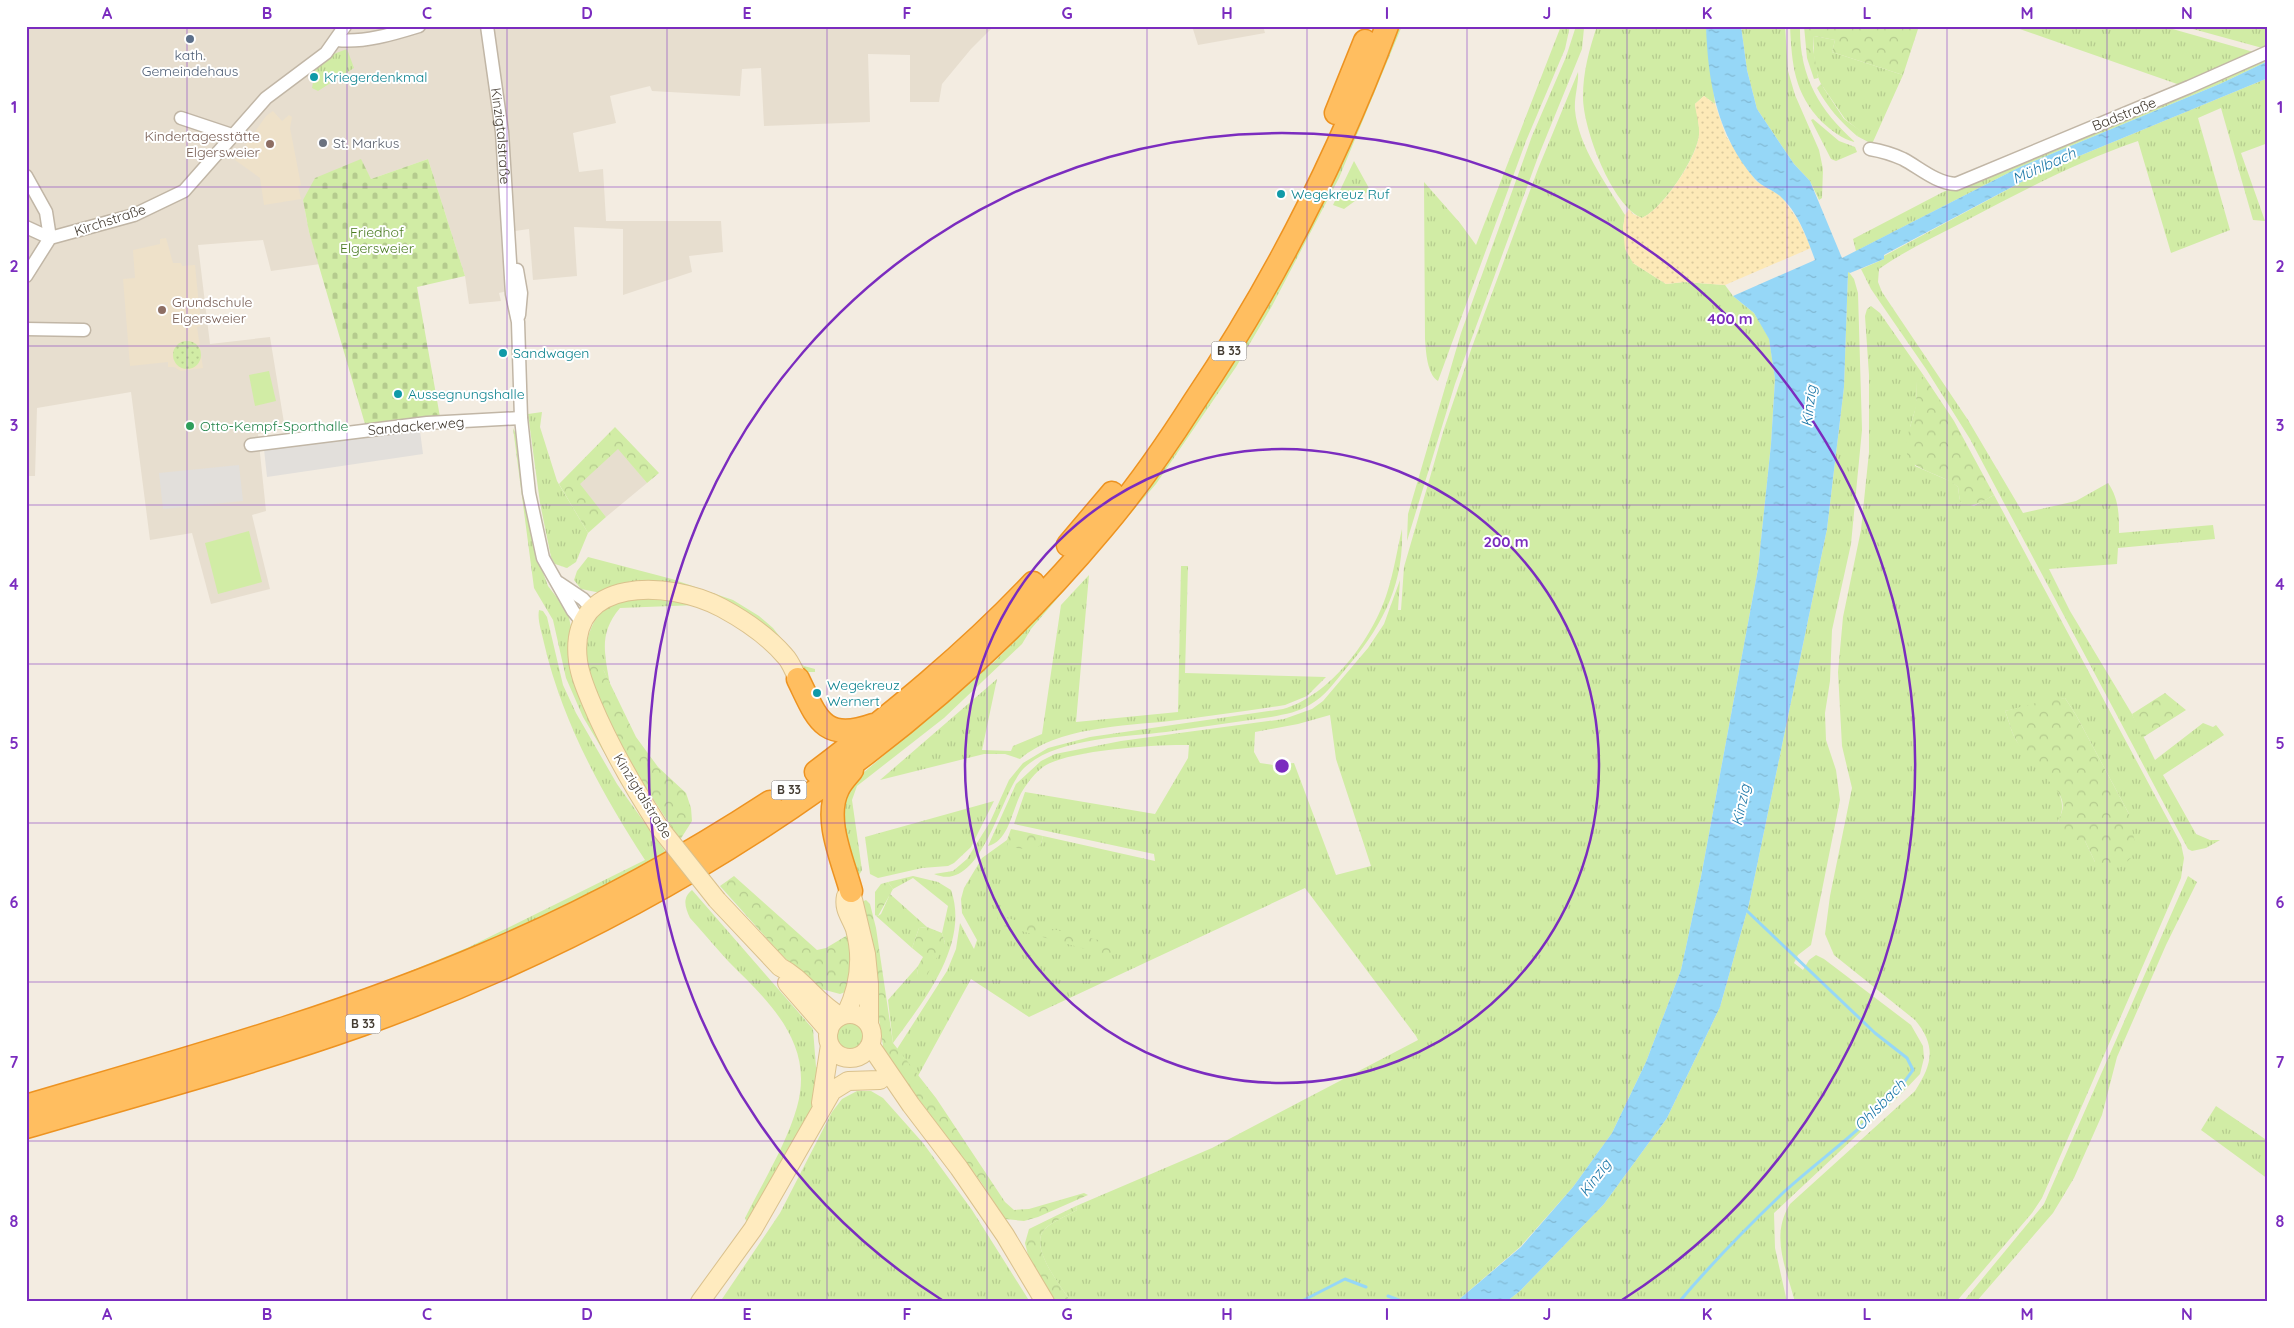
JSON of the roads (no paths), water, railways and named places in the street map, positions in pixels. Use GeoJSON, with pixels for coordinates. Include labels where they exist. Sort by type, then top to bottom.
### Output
{"type":"FeatureCollection","features":[{"type":"Feature","properties":{"kind":"highway","name":"B 33"},"geometry":{"type":"LineString","coordinates":[[26,1106],[316,1019],[489,953],[627,886],[727,830],[812,775],[883,721],[961,653],[1016,601],[1056,559],[1120,482],[1182,398],[1225,331],[1273,247],[1331,126],[1371,26]]}},
{"type":"Feature","properties":{"kind":"highway","name":"B 33"},"geometry":{"type":"LineString","coordinates":[[26,1127],[279,1052],[363,1024],[521,959],[596,923],[730,848],[860,759],[906,724],[1005,635],[1102,530],[1151,466],[1230,349],[1280,261],[1340,140],[1365,84],[1387,26]]}},
{"type":"Feature","properties":{"kind":"highway"},"geometry":{"type":"LineString","coordinates":[[798,679],[815,714],[826,726],[837,731],[858,730],[883,721]]}},
{"type":"Feature","properties":{"kind":"highway","name":"B 33"},"geometry":{"type":"LineString","coordinates":[[851,891],[835,834],[833,808],[838,789],[860,759]]}},
{"type":"Feature","properties":{"kind":"street","name":"Kirchstraße"},"geometry":{"type":"LineString","coordinates":[[50,238],[134,215],[184,191],[266,98],[326,53],[345,26]]}},
{"type":"Feature","properties":{"kind":"street"},"geometry":{"type":"LineString","coordinates":[[336,40],[355,40],[391,34],[419,26]]}},
{"type":"Feature","properties":{"kind":"street","name":"Kinzigtalstraße"},"geometry":{"type":"LineString","coordinates":[[487,26],[502,132],[508,246],[521,293],[521,308],[518,322],[521,418],[529,493],[543,558],[573,611],[588,616],[578,660],[584,684],[613,749],[659,827],[717,900],[780,966],[793,973],[821,1000],[843,1015]]}},
{"type":"Feature","properties":{"kind":"street","name":"Badstraße"},"geometry":{"type":"LineString","coordinates":[[1870,149],[1885,151],[1902,158],[1944,183],[1956,184],[2268,52]]}},
{"type":"Feature","properties":{"kind":"street"},"geometry":{"type":"LineString","coordinates":[[180,118],[232,135]]}},
{"type":"Feature","properties":{"kind":"street"},"geometry":{"type":"LineString","coordinates":[[26,176],[46,212],[50,238],[26,276]]}},
{"type":"Feature","properties":{"kind":"street"},"geometry":{"type":"LineString","coordinates":[[26,227],[50,238]]}},
{"type":"Feature","properties":{"kind":"street"},"geometry":{"type":"LineString","coordinates":[[26,329],[84,330]]}},
{"type":"Feature","properties":{"kind":"street","name":"Sandackerweg"},"geometry":{"type":"LineString","coordinates":[[251,444],[427,423],[521,418]]}},
{"type":"Feature","properties":{"kind":"street"},"geometry":{"type":"LineString","coordinates":[[588,616],[609,597],[624,591],[644,588],[668,591],[721,607],[760,634],[786,657],[798,679]]}},
{"type":"Feature","properties":{"kind":"street"},"geometry":{"type":"LineString","coordinates":[[818,1114],[831,1025],[843,1015],[856,988],[859,976],[858,942],[854,926],[845,908],[846,896],[851,891]]}},
{"type":"Feature","properties":{"kind":"street"},"geometry":{"type":"LineString","coordinates":[[700,1302],[753,1229],[802,1146],[832,1091],[842,1068],[853,1058],[862,1055],[870,1045],[872,1034],[869,1024],[869,984],[866,954],[851,891]]}},
{"type":"Feature","properties":{"kind":"street","name":"Kinzigtalstraße"},"geometry":{"type":"LineString","coordinates":[[780,966],[784,979],[830,1038]]}},
{"type":"Feature","properties":{"kind":"street"},"geometry":{"type":"LineString","coordinates":[[821,1000],[845,999],[856,988]]}},
{"type":"Feature","properties":{"kind":"street"},"geometry":{"type":"LineString","coordinates":[[843,1015],[859,1015],[869,1024]]}},
{"type":"Feature","properties":{"kind":"street"},"geometry":{"type":"LineString","coordinates":[[830,1038],[838,1054],[855,1059],[911,1105]]}},
{"type":"Feature","properties":{"kind":"street"},"geometry":{"type":"LineString","coordinates":[[870,1045],[1005,1235],[1045,1302]]}},
{"type":"Feature","properties":{"kind":"street"},"geometry":{"type":"LineString","coordinates":[[832,1091],[848,1082],[880,1080]]}},
{"type":"Feature","properties":{"kind":"water"},"geometry":{"type":"Polygon","coordinates":[[[1706,26],[1741,26],[1747,70],[1757,109],[1794,164],[1810,181],[1842,258],[2020,167],[2222,83],[2268,61],[2268,78],[2038,173],[1884,255],[1884,259],[1850,273],[1848,272],[1844,387],[1827,529],[1749,904],[1720,1007],[1667,1118],[1604,1204],[1520,1291],[1506,1302],[1456,1302],[1521,1247],[1573,1187],[1612,1133],[1646,1062],[1681,970],[1701,877],[1758,569],[1771,444],[1775,379],[1769,339],[1754,313],[1733,296],[1815,260],[1809,243],[1792,210],[1780,196],[1755,179],[1742,162],[1723,126],[1712,88],[1706,26]]]}},
{"type":"Feature","properties":{"kind":"waterway","name":"Ohlsbach"},"geometry":{"type":"LineString","coordinates":[[1679,1302],[1757,1218],[1785,1191],[1853,1134],[1885,1104],[1913,1070],[1907,1058],[1875,1033],[1746,910]]}},
{"type":"Feature","properties":{"kind":"waterway"},"geometry":{"type":"LineString","coordinates":[[1300,1302],[1345,1279],[1366,1287]]}},
{"type":"Feature","properties":{"kind":"waterway"},"geometry":{"type":"LineString","coordinates":[[1388,1296],[1404,1302]]}},
{"type":"Feature","properties":{"kind":"place","name":"kath. Gemeindehaus"},"geometry":{"type":"Point","coordinates":[190,39]}},
{"type":"Feature","properties":{"kind":"place","name":"Kriegerdenkmal"},"geometry":{"type":"Point","coordinates":[314,77]}},
{"type":"Feature","properties":{"kind":"place","name":"St. Markus"},"geometry":{"type":"Point","coordinates":[323,143]}},
{"type":"Feature","properties":{"kind":"place","name":"Kindertagesstätte Elgersweier"},"geometry":{"type":"Point","coordinates":[270,144]}},
{"type":"Feature","properties":{"kind":"place","name":"Wegekreuz Ruf"},"geometry":{"type":"Point","coordinates":[1281,194]}},
{"type":"Feature","properties":{"kind":"place","name":"Grundschule Elgersweier"},"geometry":{"type":"Point","coordinates":[162,310]}},
{"type":"Feature","properties":{"kind":"place","name":"Sandwagen"},"geometry":{"type":"Point","coordinates":[503,353]}},
{"type":"Feature","properties":{"kind":"place","name":"Aussegnungshalle"},"geometry":{"type":"Point","coordinates":[398,394]}},
{"type":"Feature","properties":{"kind":"place","name":"Otto-Kempf-Sporthalle"},"geometry":{"type":"Point","coordinates":[190,426]}},
{"type":"Feature","properties":{"kind":"place","name":"Wegekreuz Wernert"},"geometry":{"type":"Point","coordinates":[817,693]}},
{"type":"Feature","properties":{"kind":"water label","name":"Mühlbach"},"geometry":{"type":"Point","coordinates":[2044,166]}},
{"type":"Feature","properties":{"kind":"water label","name":"Kinzig"},"geometry":{"type":"Point","coordinates":[1809,406]}},
{"type":"Feature","properties":{"kind":"water label","name":"Kinzig"},"geometry":{"type":"Point","coordinates":[1741,805]}},
{"type":"Feature","properties":{"kind":"water label","name":"Kinzig"},"geometry":{"type":"Point","coordinates":[1595,1178]}},
{"type":"Feature","properties":{"kind":"park label","name":"Friedhof Elgersweier"},"geometry":{"type":"Point","coordinates":[377,240]}}]}
